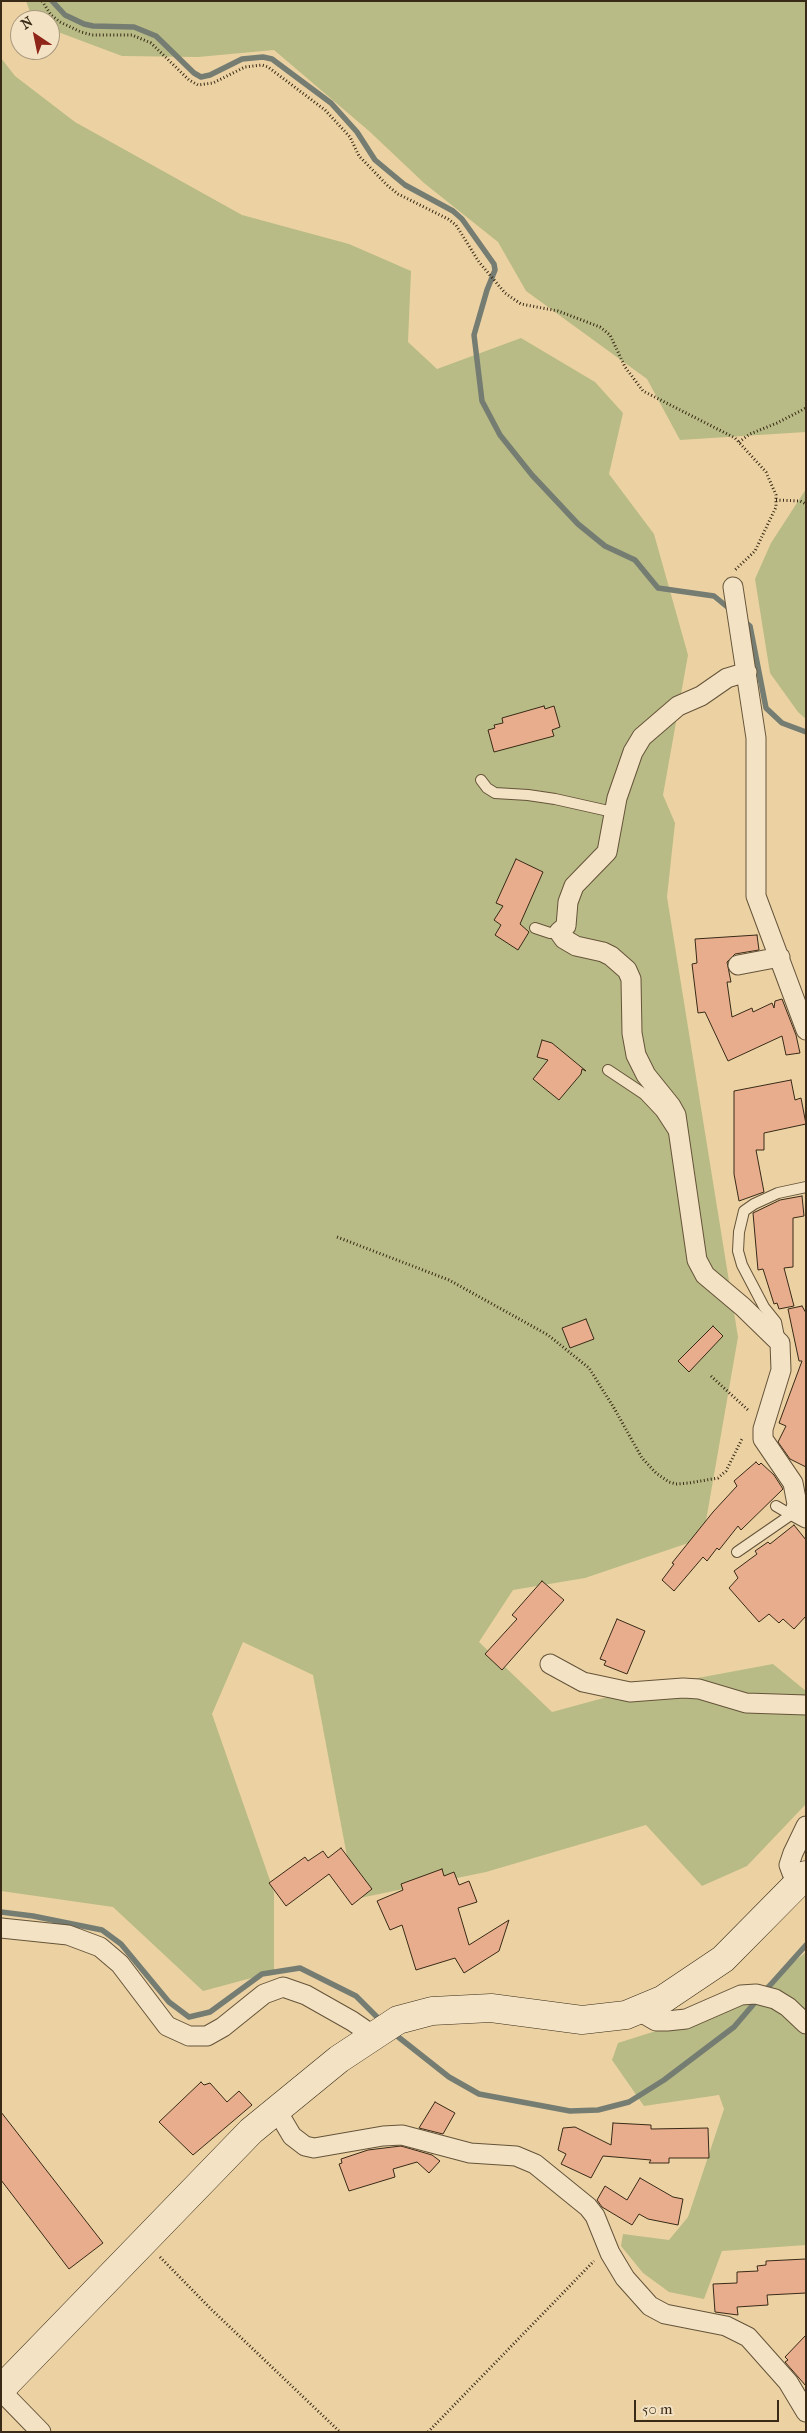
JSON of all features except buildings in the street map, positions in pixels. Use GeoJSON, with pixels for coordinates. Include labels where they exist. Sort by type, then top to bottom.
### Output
{"type":"FeatureCollection","features":[{"type":"Feature","properties":{"kind":"street"},"geometry":{"type":"LineString","coordinates":[[733,587],[756,738],[756,896],[806,1030]]}},
{"type":"Feature","properties":{"kind":"street"},"geometry":{"type":"LineString","coordinates":[[747,672],[728,678],[701,696],[678,706],[642,736],[628,765],[613,812],[607,852],[574,886],[568,902],[566,926],[559,932],[569,943],[604,952],[627,970],[633,987],[632,1034],[636,1055],[646,1075],[676,1115],[678,1142],[697,1260],[705,1275],[780,1343],[781,1370],[763,1438],[794,1483],[800,1515]]}},
{"type":"Feature","properties":{"kind":"street"},"geometry":{"type":"LineString","coordinates":[[738,965],[780,957]]}},
{"type":"Feature","properties":{"kind":"street"},"geometry":{"type":"LineString","coordinates":[[550,1664],[583,1682],[630,1692],[683,1688],[699,1689],[746,1703],[806,1705]]}},
{"type":"Feature","properties":{"kind":"street"},"geometry":{"type":"LineString","coordinates":[[41,2432],[1,2390],[144,2240],[251,2131],[276,2109],[339,2060],[386,2028],[432,2011],[491,2008],[582,2020],[626,2015],[662,2000],[723,1960],[804,1878],[792,1873],[789,1865],[806,1826]]}},
{"type":"Feature","properties":{"kind":"street"},"geometry":{"type":"LineString","coordinates":[[1,1928],[68,1935],[100,1948],[120,1964],[167,2026],[189,2036],[207,2036],[223,2027],[264,1994],[283,1987],[386,2028]]}},
{"type":"Feature","properties":{"kind":"street"},"geometry":{"type":"LineString","coordinates":[[637,2010],[656,2021],[676,2020],[700,2014],[741,1995],[756,1994],[775,1999],[788,2007],[806,2024]]}},
{"type":"Feature","properties":{"kind":"street"},"geometry":{"type":"LineString","coordinates":[[276,2109],[292,2136],[305,2146],[314,2148],[383,2136],[402,2135],[470,2153],[516,2156],[535,2164],[588,2207],[595,2216],[606,2245],[624,2278],[650,2306],[665,2314],[726,2326],[748,2337],[788,2382],[806,2412]]}},
{"type":"Feature","properties":{"kind":"lane"},"geometry":{"type":"LineString","coordinates":[[481,780],[487,788],[495,793],[528,794],[613,812]]}},
{"type":"Feature","properties":{"kind":"lane"},"geometry":{"type":"LineString","coordinates":[[535,928],[550,933],[559,932]]}},
{"type":"Feature","properties":{"kind":"lane"},"geometry":{"type":"LineString","coordinates":[[608,1070],[644,1094],[661,1112],[674,1130],[678,1142]]}},
{"type":"Feature","properties":{"kind":"lane"},"geometry":{"type":"LineString","coordinates":[[780,1343],[776,1322],[764,1307],[742,1265],[738,1251],[739,1232],[744,1211],[754,1204],[778,1193],[806,1187]]}},
{"type":"Feature","properties":{"kind":"lane"},"geometry":{"type":"LineString","coordinates":[[776,1506],[788,1513],[800,1515]]}},
{"type":"Feature","properties":{"kind":"lane"},"geometry":{"type":"LineString","coordinates":[[737,1552],[800,1515]]}},
{"type":"Feature","properties":{"kind":"path"},"geometry":{"type":"LineString","coordinates":[[42,1],[51,15],[76,30],[92,35],[132,35],[151,43],[189,80],[198,85],[203,86],[213,83],[245,67],[262,65],[268,67],[325,110],[350,137],[359,156],[388,186],[398,194],[448,219],[456,225],[479,262],[505,293],[521,304],[558,311],[600,327],[610,335],[625,367],[643,391],[676,409],[710,424],[739,442],[766,472],[773,484],[776,507],[755,551],[734,572],[733,587]]}},
{"type":"Feature","properties":{"kind":"path"},"geometry":{"type":"LineString","coordinates":[[739,442],[750,434],[778,423],[806,408]]}},
{"type":"Feature","properties":{"kind":"path"},"geometry":{"type":"LineString","coordinates":[[776,500],[800,501],[806,504]]}},
{"type":"Feature","properties":{"kind":"path"},"geometry":{"type":"LineString","coordinates":[[337,1236],[449,1280],[548,1335],[589,1368],[642,1458],[656,1473],[669,1482],[676,1484],[689,1483],[718,1478],[726,1471],[746,1431]]}},
{"type":"Feature","properties":{"kind":"path"},"geometry":{"type":"LineString","coordinates":[[711,1376],[752,1414],[753,1409]]}},
{"type":"Feature","properties":{"kind":"path"},"geometry":{"type":"LineString","coordinates":[[144,2240],[212,2310],[340,2432]]}},
{"type":"Feature","properties":{"kind":"path"},"geometry":{"type":"LineString","coordinates":[[428,2432],[595,2261],[606,2245]]}},
{"type":"Feature","properties":{"kind":"green space"},"geometry":{"type":"Polygon","coordinates":[[[26,1],[806,1],[806,432],[680,440],[647,379],[526,291],[498,242],[424,183],[369,131],[274,50],[198,57],[122,56],[60,33],[60,10],[29,10],[26,1]]]}},
{"type":"Feature","properties":{"kind":"green space"},"geometry":{"type":"Polygon","coordinates":[[[1,58],[15,76],[75,122],[242,215],[349,244],[411,271],[408,342],[437,369],[521,338],[595,382],[623,413],[609,474],[654,534],[688,655],[663,795],[675,823],[667,897],[738,1337],[703,1538],[585,1578],[513,1590],[479,1642],[552,1712],[633,1690],[773,1664],[806,1691],[806,1804],[747,1866],[702,1886],[646,1825],[486,1872],[355,1899],[313,1675],[243,1642],[212,1714],[274,1892],[274,1972],[203,1991],[113,1907],[1,1891],[1,58]]]}},
{"type":"Feature","properties":{"kind":"green space"},"geometry":{"type":"Polygon","coordinates":[[[806,489],[806,719],[798,712],[770,673],[755,579],[771,543],[806,489]]]}},
{"type":"Feature","properties":{"kind":"green space"},"geometry":{"type":"Polygon","coordinates":[[[806,1952],[806,2245],[722,2251],[704,2299],[669,2292],[643,2273],[621,2246],[623,2234],[669,2240],[688,2217],[724,2109],[719,2095],[644,2106],[612,2060],[618,2043],[744,2003],[806,1952]]]}},
{"type":"Feature","properties":{"kind":"waterway"},"geometry":{"type":"LineString","coordinates":[[52,1],[65,15],[84,24],[134,27],[156,36],[194,73],[201,77],[210,75],[242,59],[263,57],[272,59],[331,103],[357,132],[375,160],[405,185],[453,211],[462,219],[494,264],[495,270],[474,335],[482,401],[500,435],[532,475],[578,524],[605,546],[635,560],[658,588],[714,596],[731,610]]}},
{"type":"Feature","properties":{"kind":"waterway"},"geometry":{"type":"LineString","coordinates":[[744,621],[750,626],[766,708],[782,723],[806,732]]}},
{"type":"Feature","properties":{"kind":"waterway"},"geometry":{"type":"LineString","coordinates":[[1,1912],[33,1916],[102,1930],[121,1944],[169,2002],[189,2017],[210,2012],[262,1974],[300,1968],[356,1996],[382,2022]]}},
{"type":"Feature","properties":{"kind":"waterway"},"geometry":{"type":"LineString","coordinates":[[764,1992],[806,1945]]}},
{"type":"Feature","properties":{"kind":"waterway"},"geometry":{"type":"LineString","coordinates":[[392,2032],[449,2077],[479,2094],[570,2111],[598,2110],[629,2102],[664,2080],[734,2027],[758,1999]]}}]}
